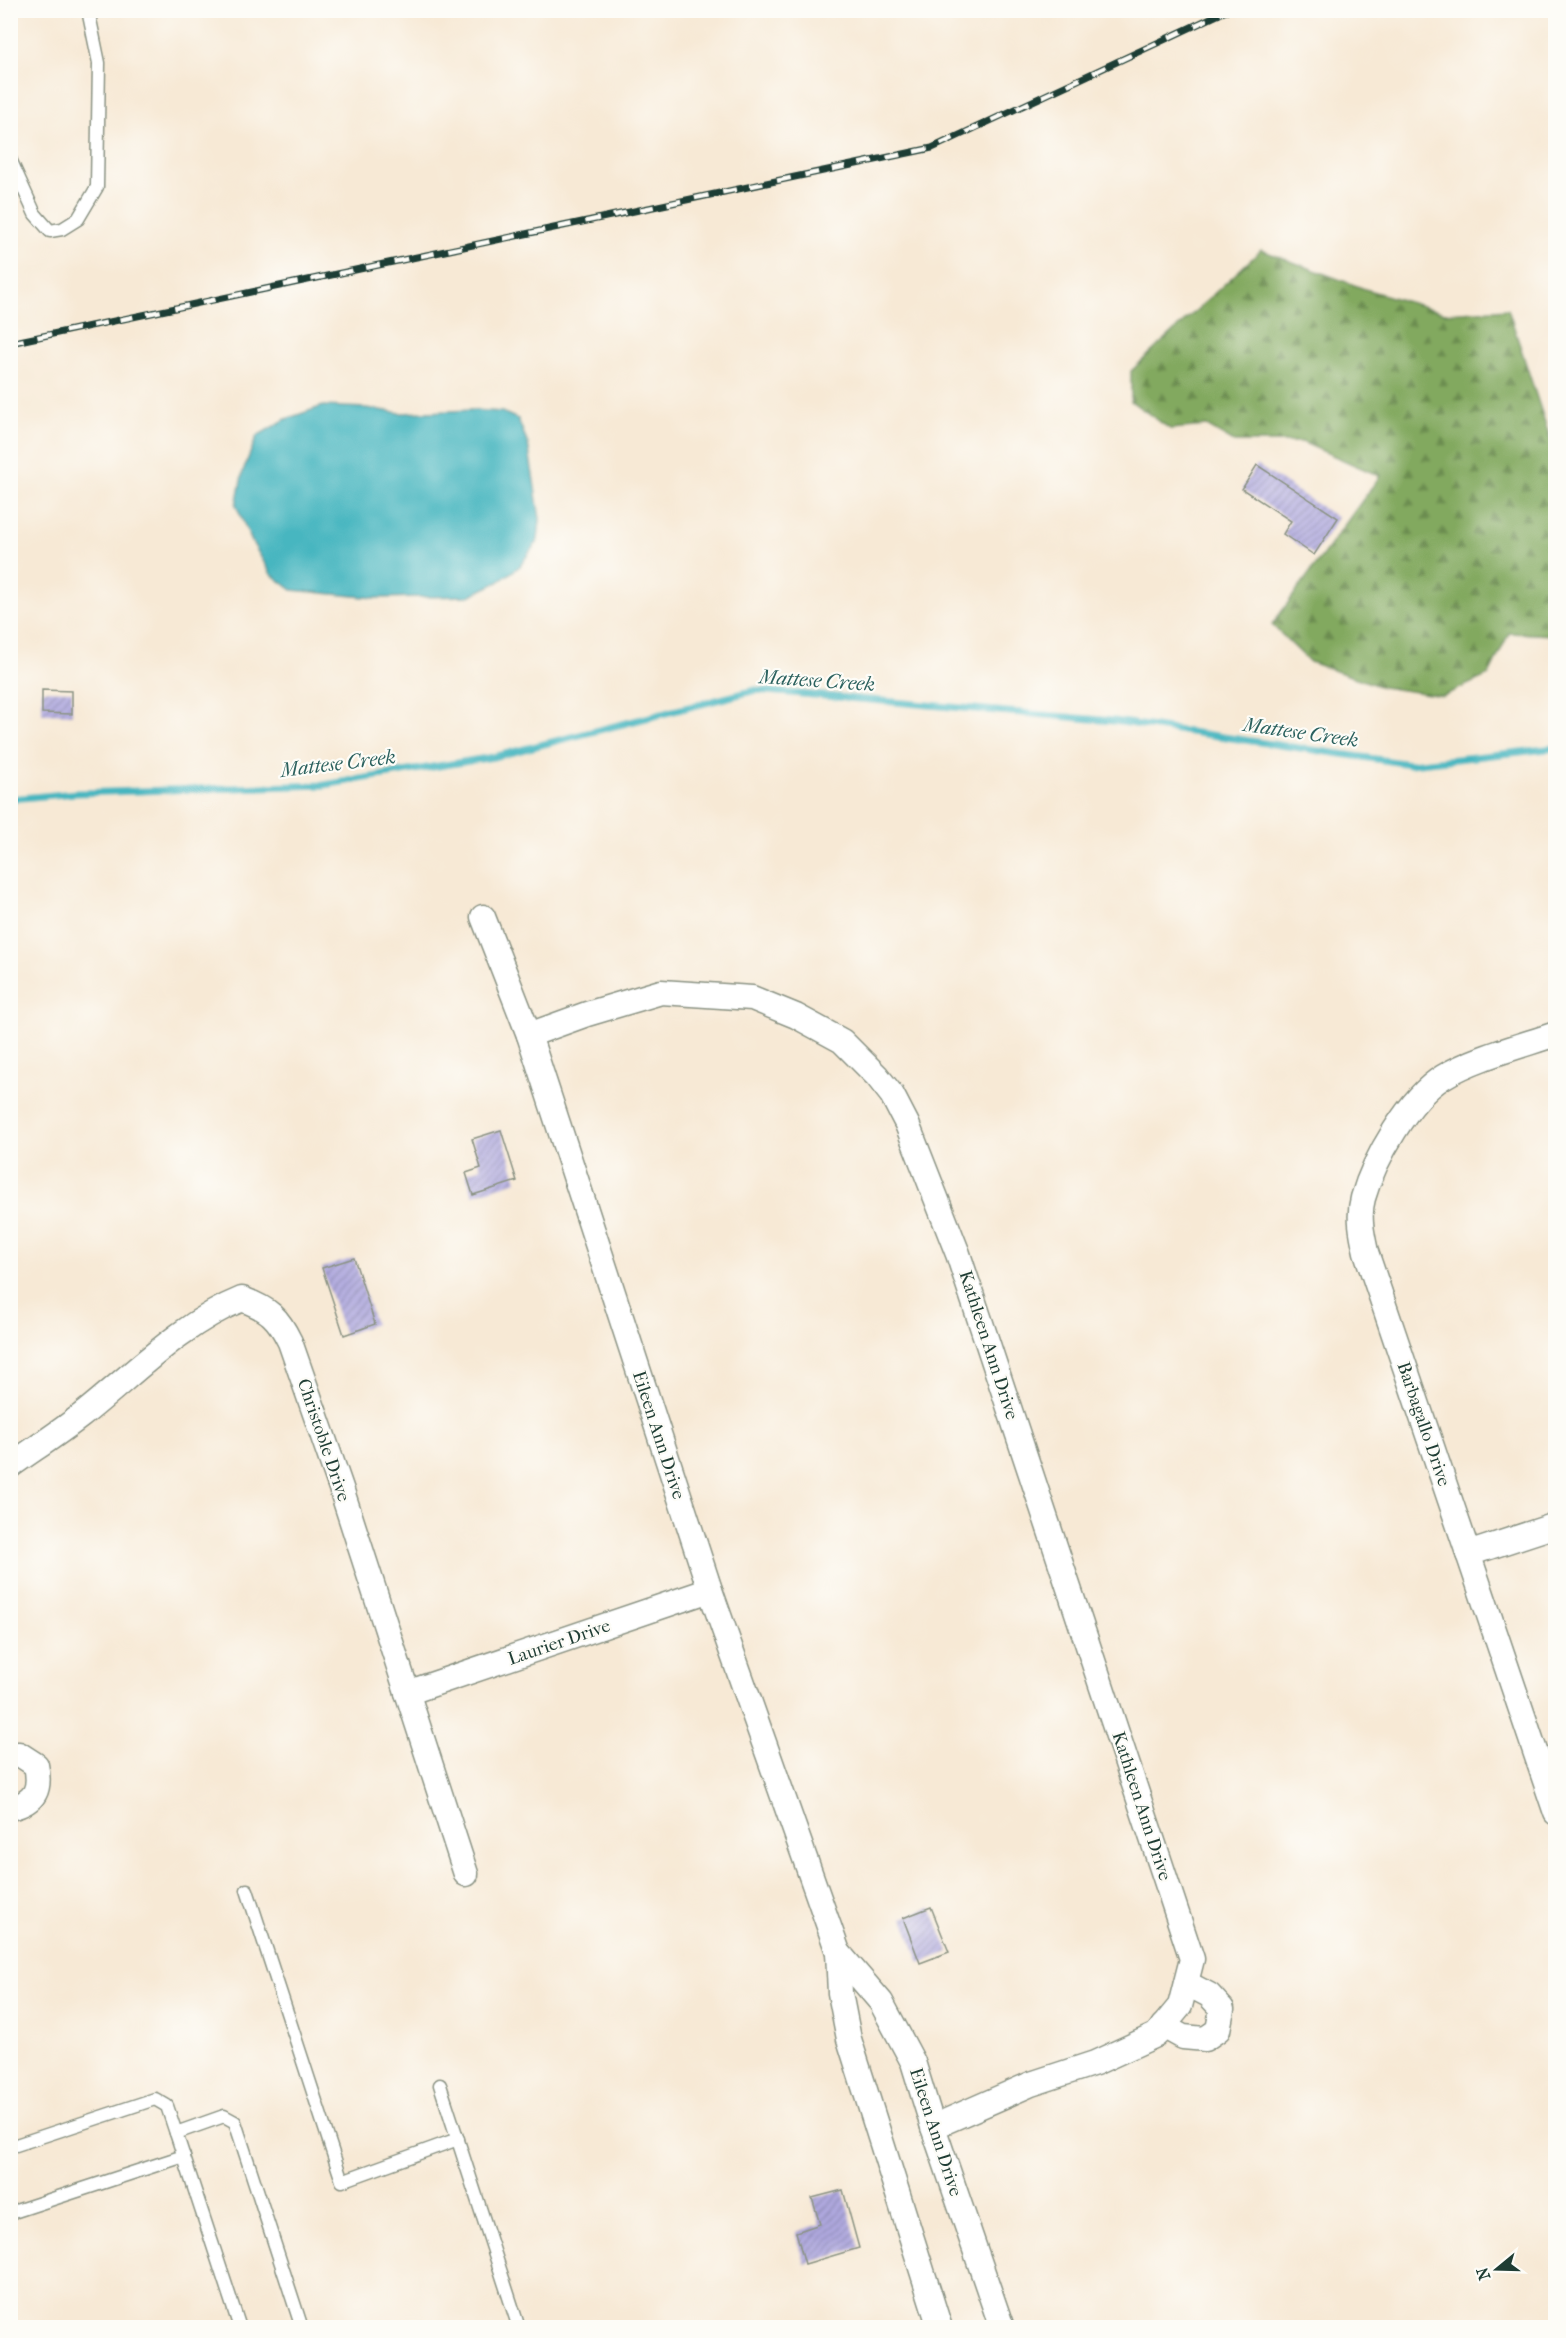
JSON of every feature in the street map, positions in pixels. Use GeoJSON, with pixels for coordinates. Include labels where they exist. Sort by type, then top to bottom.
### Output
{"type":"FeatureCollection","features":[{"type":"Feature","properties":{"kind":"street","name":"Eileen Ann Drive"},"geometry":{"type":"LineString","coordinates":[[483,917],[529,1035],[710,1590],[838,1952],[840,1993],[849,2039],[940,2328]]}},
{"type":"Feature","properties":{"kind":"street","name":"Kathleen Ann Drive"},"geometry":{"type":"LineString","coordinates":[[529,1035],[587,1014],[662,992],[752,998],[796,1016],[842,1041],[877,1076],[892,1095],[907,1124],[958,1254],[1192,1959],[1180,2006],[1156,2035],[1095,2063],[1031,2084],[933,2127]]}},
{"type":"Feature","properties":{"kind":"street","name":"Barbagallo Drive"},"geometry":{"type":"LineString","coordinates":[[1556,1034],[1467,1065],[1443,1077],[1427,1090],[1400,1122],[1378,1159],[1363,1199],[1360,1228],[1366,1252],[1556,1813]]}},
{"type":"Feature","properties":{"kind":"street","name":"Christoble Drive"},"geometry":{"type":"LineString","coordinates":[[10,1466],[81,1416],[176,1337],[216,1310],[242,1299],[263,1307],[280,1322],[290,1342],[341,1488],[466,1874]]}},
{"type":"Feature","properties":{"kind":"street"},"geometry":{"type":"LineString","coordinates":[[1468,1554],[1556,1526]]}},
{"type":"Feature","properties":{"kind":"street","name":"Laurier Drive"},"geometry":{"type":"LineString","coordinates":[[407,1693],[710,1590]]}},
{"type":"Feature","properties":{"kind":"street"},"geometry":{"type":"LineString","coordinates":[[10,1755],[19,1754],[36,1765],[39,1782],[35,1795],[22,1806],[10,1809]]}},
{"type":"Feature","properties":{"kind":"street","name":"Eileen Ann Drive"},"geometry":{"type":"LineString","coordinates":[[838,1952],[881,2002],[913,2062],[1002,2328]]}},
{"type":"Feature","properties":{"kind":"street"},"geometry":{"type":"LineString","coordinates":[[1163,2026],[1183,2037],[1205,2039],[1218,2030],[1222,2009],[1209,1995],[1186,1983]]}},
{"type":"Feature","properties":{"kind":"lane"},"geometry":{"type":"LineString","coordinates":[[10,159],[34,214],[50,231],[62,230],[78,219],[97,187],[99,63],[88,10]]}},
{"type":"Feature","properties":{"kind":"lane"},"geometry":{"type":"LineString","coordinates":[[247,1890],[342,2181],[458,2139]]}},
{"type":"Feature","properties":{"kind":"lane"},"geometry":{"type":"LineString","coordinates":[[440,2085],[519,2328]]}},
{"type":"Feature","properties":{"kind":"lane"},"geometry":{"type":"LineString","coordinates":[[10,2147],[155,2099],[167,2106],[240,2328]]}},
{"type":"Feature","properties":{"kind":"lane"},"geometry":{"type":"LineString","coordinates":[[176,2133],[224,2116],[235,2122],[302,2328]]}},
{"type":"Feature","properties":{"kind":"lane"},"geometry":{"type":"LineString","coordinates":[[10,2213],[184,2156]]}},
{"type":"Feature","properties":{"kind":"green space"},"geometry":{"type":"Polygon","coordinates":[[[1261,250],[1365,289],[1445,313],[1508,309],[1555,453],[1555,635],[1509,633],[1489,675],[1443,696],[1382,687],[1310,662],[1272,625],[1380,476],[1302,442],[1234,442],[1207,426],[1170,429],[1131,401],[1131,371],[1261,250]]]}},
{"type":"Feature","properties":{"kind":"water"},"geometry":{"type":"Polygon","coordinates":[[[323,406],[366,408],[401,413],[473,410],[502,412],[518,419],[528,444],[540,519],[538,540],[520,566],[498,582],[469,596],[375,598],[292,590],[271,574],[252,542],[236,505],[243,471],[257,436],[286,419],[323,406]]]}},
{"type":"Feature","properties":{"kind":"building"},"geometry":{"type":"Polygon","coordinates":[[[1257,465],[1338,518],[1314,555],[1283,534],[1291,521],[1242,489],[1257,465]]]}},
{"type":"Feature","properties":{"kind":"building"},"geometry":{"type":"Polygon","coordinates":[[[42,690],[72,691],[72,714],[42,713],[42,690]]]}},
{"type":"Feature","properties":{"kind":"building"},"geometry":{"type":"Polygon","coordinates":[[[501,1130],[517,1181],[473,1195],[466,1173],[481,1168],[472,1139],[501,1130]]]}},
{"type":"Feature","properties":{"kind":"building"},"geometry":{"type":"Polygon","coordinates":[[[354,1258],[375,1324],[344,1335],[322,1268],[354,1258]]]}},
{"type":"Feature","properties":{"kind":"building"},"geometry":{"type":"Polygon","coordinates":[[[931,1907],[949,1952],[920,1963],[903,1918],[931,1907]]]}},
{"type":"Feature","properties":{"kind":"building"},"geometry":{"type":"Polygon","coordinates":[[[843,2190],[859,2248],[805,2264],[796,2232],[820,2224],[812,2198],[843,2190]]]}},
{"type":"Feature","properties":{"kind":"waterway","name":"Mattese Creek"},"geometry":{"type":"LineString","coordinates":[[10,799],[76,793],[324,785],[493,757],[756,690],[1114,721],[1410,764],[1556,748]]}},
{"type":"Feature","properties":{"kind":"railway"},"geometry":{"type":"LineString","coordinates":[[10,343],[932,148],[1228,10]]}}]}
